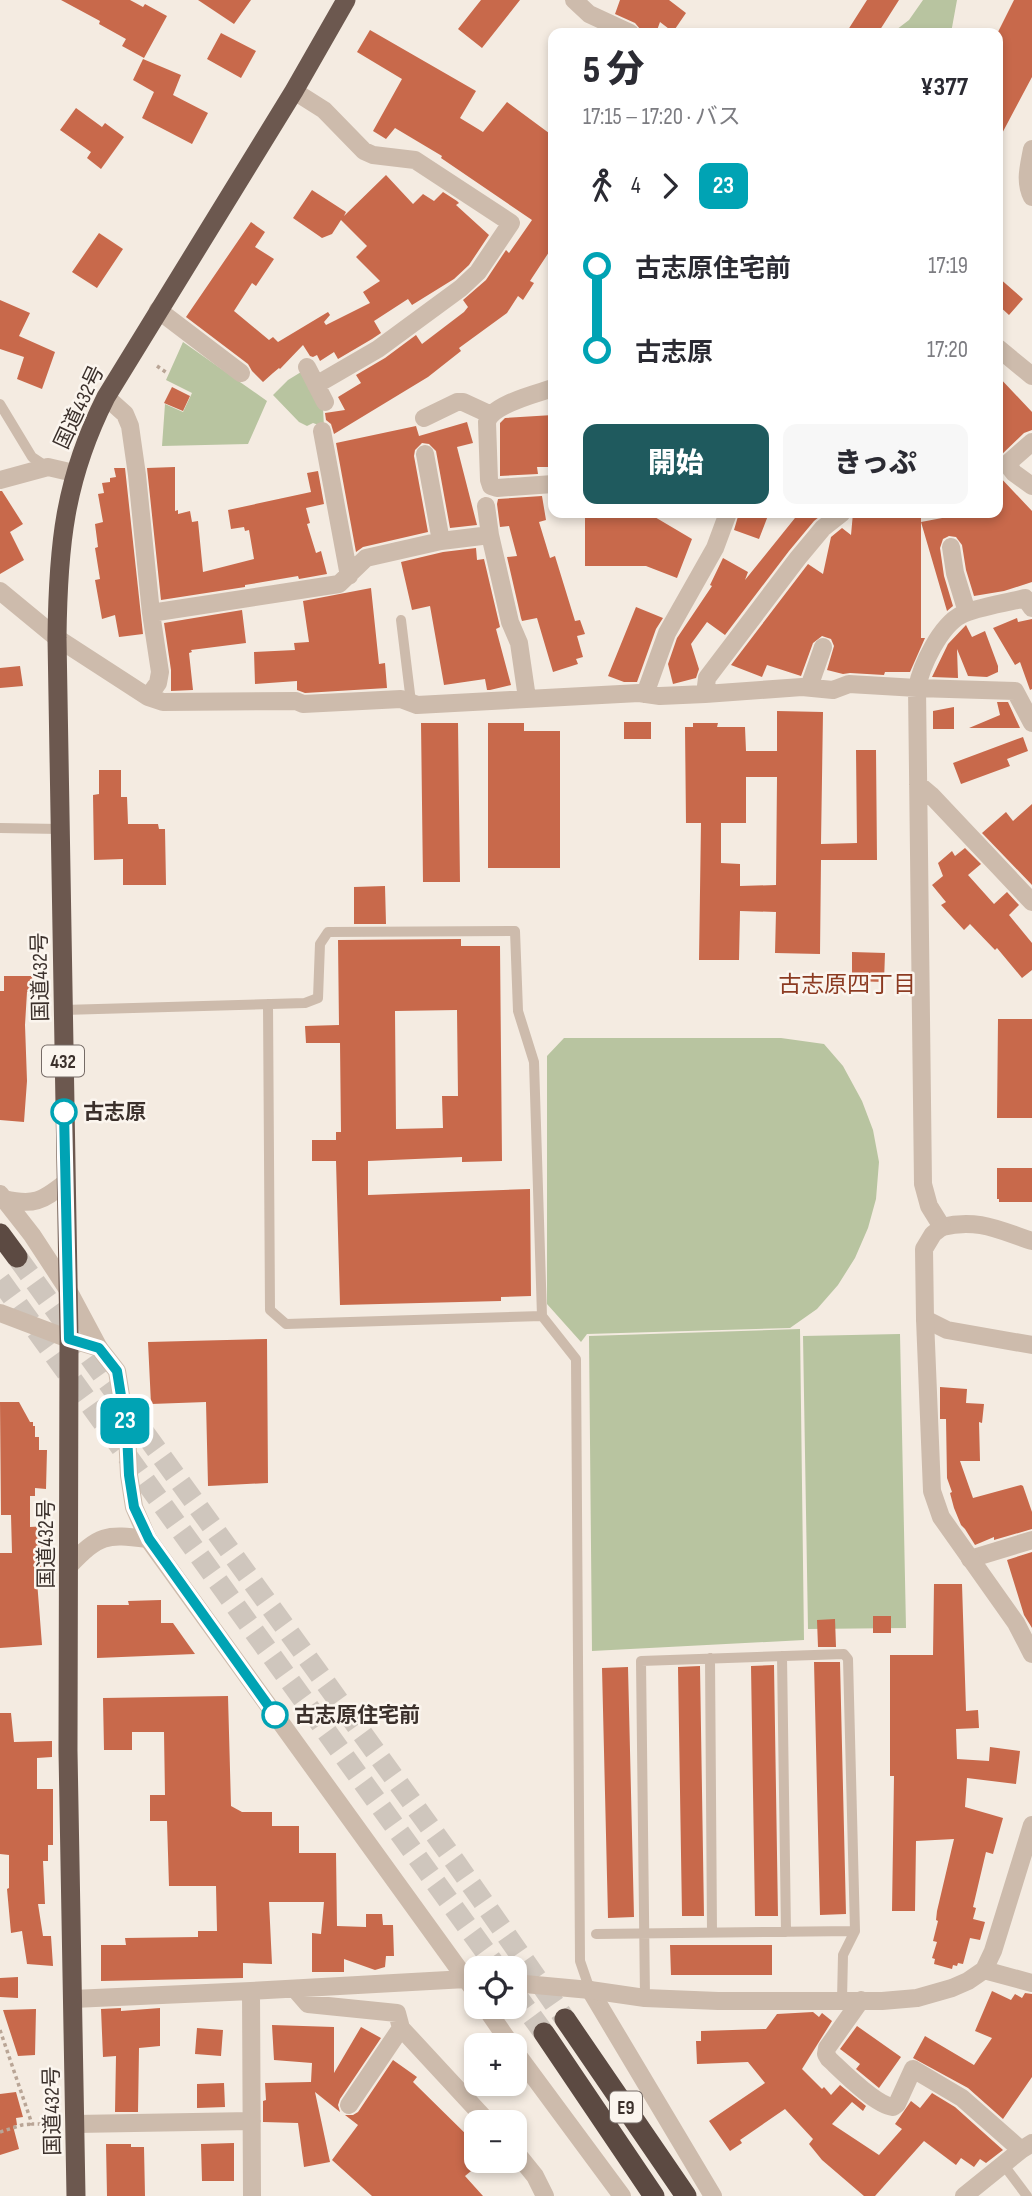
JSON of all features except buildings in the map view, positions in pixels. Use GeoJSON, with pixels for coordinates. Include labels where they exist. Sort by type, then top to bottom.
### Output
{"type":"FeatureCollection","features":[{"type":"Feature","properties":{"kind":"highway","name":"国道432号"},"geometry":{"type":"LineString","coordinates":[[76,2196],[68,1751],[69,1339],[57,638],[59,558],[74,473],[90,429],[106,397],[346,0]]}},
{"type":"Feature","properties":{"kind":"highway"},"geometry":{"type":"LineString","coordinates":[[0,1234],[17,1257]]}},
{"type":"Feature","properties":{"kind":"highway","name":"E9"},"geometry":{"type":"LineString","coordinates":[[565,2019],[685,2196]]}},
{"type":"Feature","properties":{"kind":"highway","name":"E9"},"geometry":{"type":"LineString","coordinates":[[544,2033],[654,2196]]}},
{"type":"Feature","properties":{"kind":"street"},"geometry":{"type":"LineString","coordinates":[[573,0],[589,14],[619,28]]}},
{"type":"Feature","properties":{"kind":"street"},"geometry":{"type":"LineString","coordinates":[[293,91],[324,110],[364,151],[373,155],[415,160],[511,223],[478,272],[461,288],[377,349],[316,384]]}},
{"type":"Feature","properties":{"kind":"street"},"geometry":{"type":"LineString","coordinates":[[1032,149],[1027,174],[1032,197]]}},
{"type":"Feature","properties":{"kind":"street"},"geometry":{"type":"LineString","coordinates":[[158,310],[241,373]]}},
{"type":"Feature","properties":{"kind":"street"},"geometry":{"type":"LineString","coordinates":[[1003,352],[1032,376]]}},
{"type":"Feature","properties":{"kind":"street"},"geometry":{"type":"LineString","coordinates":[[307,367],[325,402]]}},
{"type":"Feature","properties":{"kind":"street"},"geometry":{"type":"LineString","coordinates":[[548,390],[501,407],[489,415],[487,422],[491,486],[497,488],[548,484]]}},
{"type":"Feature","properties":{"kind":"street"},"geometry":{"type":"LineString","coordinates":[[106,397],[125,414],[130,426],[160,672],[158,683],[148,697]]}},
{"type":"Feature","properties":{"kind":"street"},"geometry":{"type":"LineString","coordinates":[[424,418],[463,401],[489,415]]}},
{"type":"Feature","properties":{"kind":"street"},"geometry":{"type":"LineString","coordinates":[[322,430],[349,576]]}},
{"type":"Feature","properties":{"kind":"street"},"geometry":{"type":"LineString","coordinates":[[1003,467],[1032,442]]}},
{"type":"Feature","properties":{"kind":"street"},"geometry":{"type":"LineString","coordinates":[[425,454],[441,541]]}},
{"type":"Feature","properties":{"kind":"street"},"geometry":{"type":"LineString","coordinates":[[0,480],[47,467],[74,473]]}},
{"type":"Feature","properties":{"kind":"street"},"geometry":{"type":"LineString","coordinates":[[1003,468],[1032,486]]}},
{"type":"Feature","properties":{"kind":"street"},"geometry":{"type":"LineString","coordinates":[[486,506],[510,622],[519,643],[527,698]]}},
{"type":"Feature","properties":{"kind":"street"},"geometry":{"type":"LineString","coordinates":[[645,694],[667,633],[715,548],[726,518]]}},
{"type":"Feature","properties":{"kind":"street"},"geometry":{"type":"LineString","coordinates":[[705,694],[707,678],[715,667],[823,528],[836,518]]}},
{"type":"Feature","properties":{"kind":"street"},"geometry":{"type":"LineString","coordinates":[[151,613],[339,584],[366,558],[441,541],[490,535]]}},
{"type":"Feature","properties":{"kind":"street"},"geometry":{"type":"LineString","coordinates":[[951,547],[955,573],[967,612]]}},
{"type":"Feature","properties":{"kind":"street"},"geometry":{"type":"LineString","coordinates":[[0,592],[57,638],[148,697],[163,702],[303,704],[401,699],[417,705],[429,705],[527,698],[645,694],[660,696],[809,687],[833,690],[849,684],[1015,691],[1032,723]]}},
{"type":"Feature","properties":{"kind":"street"},"geometry":{"type":"LineString","coordinates":[[942,1227],[929,1206],[923,1184],[917,688],[920,674],[942,633],[959,615],[1025,598],[1032,608]]}},
{"type":"Feature","properties":{"kind":"street"},"geometry":{"type":"LineString","coordinates":[[809,687],[822,647]]}},
{"type":"Feature","properties":{"kind":"street"},"geometry":{"type":"LineString","coordinates":[[918,784],[1032,902]]}},
{"type":"Feature","properties":{"kind":"street"},"geometry":{"type":"LineString","coordinates":[[2,1197],[23,1203],[46,1198],[65,1183]]}},
{"type":"Feature","properties":{"kind":"street"},"geometry":{"type":"LineString","coordinates":[[2,1197],[32,1235],[68,1290],[99,1348],[117,1371],[127,1433],[134,1507],[149,1539],[464,1972]]}},
{"type":"Feature","properties":{"kind":"street"},"geometry":{"type":"LineString","coordinates":[[1032,1241],[983,1225],[961,1223],[942,1227],[933,1234],[924,1249],[932,1492],[941,1517],[1016,1623],[1032,1654]]}},
{"type":"Feature","properties":{"kind":"street"},"geometry":{"type":"LineString","coordinates":[[2,1317],[99,1348]]}},
{"type":"Feature","properties":{"kind":"street"},"geometry":{"type":"LineString","coordinates":[[925,1319],[947,1330],[1032,1345]]}},
{"type":"Feature","properties":{"kind":"street"},"geometry":{"type":"LineString","coordinates":[[69,1566],[89,1545],[109,1536],[149,1539]]}},
{"type":"Feature","properties":{"kind":"street"},"geometry":{"type":"LineString","coordinates":[[971,1559],[1032,1540]]}},
{"type":"Feature","properties":{"kind":"street"},"geometry":{"type":"LineString","coordinates":[[527,1984],[645,1998],[718,2001],[902,1999],[934,1993],[968,1981],[984,1970],[993,1951],[1032,1825]]}},
{"type":"Feature","properties":{"kind":"street"},"geometry":{"type":"LineString","coordinates":[[984,1970],[1032,1983]]}},
{"type":"Feature","properties":{"kind":"street"},"geometry":{"type":"LineString","coordinates":[[73,1999],[464,1984]]}},
{"type":"Feature","properties":{"kind":"street"},"geometry":{"type":"LineString","coordinates":[[295,1989],[308,2004],[397,2013],[401,2028],[477,2110]]}},
{"type":"Feature","properties":{"kind":"street"},"geometry":{"type":"LineString","coordinates":[[590,1990],[713,2196]]}},
{"type":"Feature","properties":{"kind":"street"},"geometry":{"type":"LineString","coordinates":[[251,1991],[253,2196]]}},
{"type":"Feature","properties":{"kind":"street"},"geometry":{"type":"LineString","coordinates":[[861,2000],[827,2048],[826,2054],[859,2086],[892,2108],[897,2104],[913,2069],[962,2098],[1026,2146],[964,2196]]}},
{"type":"Feature","properties":{"kind":"street"},"geometry":{"type":"LineString","coordinates":[[349,2105],[401,2028]]}},
{"type":"Feature","properties":{"kind":"street"},"geometry":{"type":"LineString","coordinates":[[527,2067],[622,2196]]}},
{"type":"Feature","properties":{"kind":"street"},"geometry":{"type":"LineString","coordinates":[[75,2124],[252,2121]]}},
{"type":"Feature","properties":{"kind":"street"},"geometry":{"type":"LineString","coordinates":[[527,2166],[545,2196]]}},
{"type":"Feature","properties":{"kind":"lane"},"geometry":{"type":"LineString","coordinates":[[0,404],[32,457],[47,467]]}},
{"type":"Feature","properties":{"kind":"lane"},"geometry":{"type":"LineString","coordinates":[[401,620],[411,702]]}},
{"type":"Feature","properties":{"kind":"lane"},"geometry":{"type":"LineString","coordinates":[[0,828],[60,829]]}},
{"type":"Feature","properties":{"kind":"lane"},"geometry":{"type":"LineString","coordinates":[[63,1010],[305,1003],[318,998],[320,944],[328,932],[515,931],[518,1011],[534,1062],[542,1316],[576,1359],[580,1961],[590,1990]]}},
{"type":"Feature","properties":{"kind":"lane"},"geometry":{"type":"LineString","coordinates":[[268,1004],[270,1310],[286,1324],[542,1316]]}},
{"type":"Feature","properties":{"kind":"lane"},"geometry":{"type":"LineString","coordinates":[[645,1998],[641,1661],[845,1654],[848,1658],[855,1931],[843,1955],[842,2000]]}},
{"type":"Feature","properties":{"kind":"lane"},"geometry":{"type":"LineString","coordinates":[[782,1656],[786,1932]]}},
{"type":"Feature","properties":{"kind":"lane"},"geometry":{"type":"LineString","coordinates":[[710,1658],[712,1933]]}},
{"type":"Feature","properties":{"kind":"lane"},"geometry":{"type":"LineString","coordinates":[[596,1934],[855,1931]]}},
{"type":"Feature","properties":{"kind":"lane"},"geometry":{"type":"LineString","coordinates":[[1003,2164],[1027,2196]]}},
{"type":"Feature","properties":{"kind":"path"},"geometry":{"type":"LineString","coordinates":[[157,366],[167,373]]}},
{"type":"Feature","properties":{"kind":"path"},"geometry":{"type":"LineString","coordinates":[[0,2031],[32,2124]]}},
{"type":"Feature","properties":{"kind":"path"},"geometry":{"type":"LineString","coordinates":[[0,2132],[22,2124],[75,2124]]}},
{"type":"Feature","properties":{"kind":"green space"},"geometry":{"type":"Polygon","coordinates":[[[923,0],[957,0],[952,28],[899,28],[909,20],[923,0]]]}},
{"type":"Feature","properties":{"kind":"green space"},"geometry":{"type":"Polygon","coordinates":[[[183,342],[267,401],[248,444],[162,446],[165,404],[183,412],[192,393],[166,380],[183,342]]]}},
{"type":"Feature","properties":{"kind":"green space"},"geometry":{"type":"Polygon","coordinates":[[[306,369],[323,408],[324,427],[313,423],[307,426],[299,422],[273,395],[288,380],[306,369]]]}},
{"type":"Feature","properties":{"kind":"green space"},"geometry":{"type":"Polygon","coordinates":[[[564,1038],[781,1038],[824,1044],[843,1066],[862,1101],[873,1130],[879,1162],[876,1199],[868,1228],[855,1258],[838,1285],[817,1309],[790,1328],[587,1334],[581,1342],[547,1304],[547,1056],[564,1038]]]}},
{"type":"Feature","properties":{"kind":"green space"},"geometry":{"type":"Polygon","coordinates":[[[800,1329],[804,1640],[592,1651],[589,1336],[800,1329]]]}},
{"type":"Feature","properties":{"kind":"green space"},"geometry":{"type":"Polygon","coordinates":[[[900,1334],[906,1628],[808,1629],[803,1336],[900,1334]]]}},
{"type":"Feature","properties":{"kind":"tunnel"},"geometry":{"type":"LineString","coordinates":[[17,1257],[456,1863],[565,2019]]}},
{"type":"Feature","properties":{"kind":"tunnel"},"geometry":{"type":"LineString","coordinates":[[0,1280],[489,1956]]}},
{"type":"Feature","properties":{"kind":"tunnel"},"geometry":{"type":"LineString","coordinates":[[527,2010],[544,2033]]}},
{"type":"Feature","properties":{"kind":"bus line","name":"23"},"geometry":{"type":"LineString","coordinates":[[64,1112],[69,1339],[99,1348],[117,1371],[127,1433],[134,1507],[149,1539],[275,1715]]}},
{"type":"Feature","properties":{"kind":"place","name":"古志原"},"geometry":{"type":"Point","coordinates":[64,1112]}},
{"type":"Feature","properties":{"kind":"place","name":"古志原住宅前"},"geometry":{"type":"Point","coordinates":[275,1715]}},
{"type":"Feature","properties":{"kind":"district","name":"古志原四丁目"},"geometry":{"type":"Point","coordinates":[847,984]}}]}
